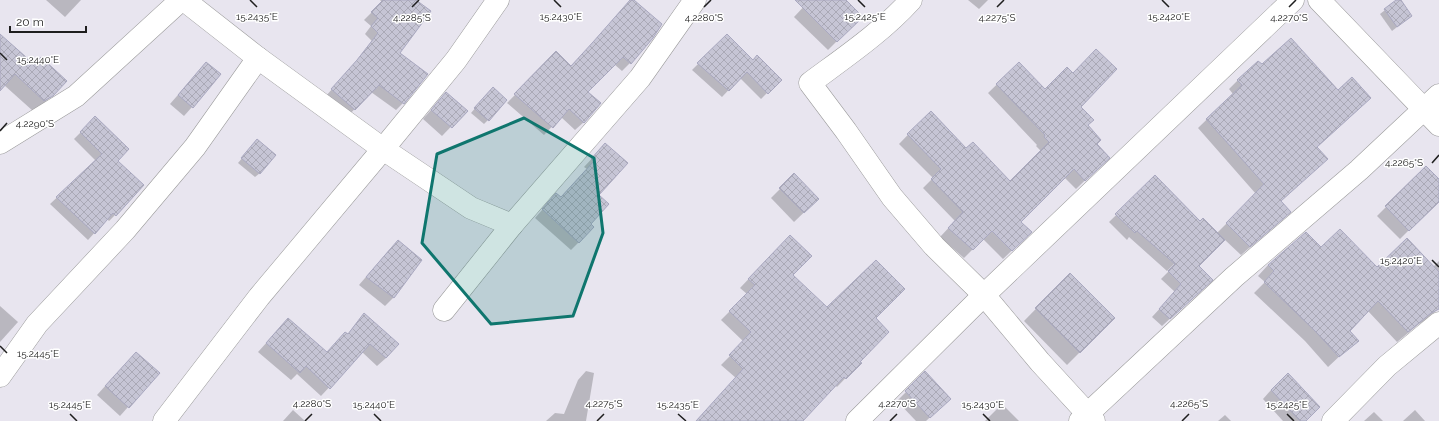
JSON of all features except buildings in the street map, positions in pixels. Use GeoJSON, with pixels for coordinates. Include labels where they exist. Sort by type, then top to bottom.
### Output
{"type":"FeatureCollection","features":[{"type":"Feature","properties":{"kind":"street"},"geometry":{"type":"LineString","coordinates":[[0,143],[76,96],[181,0]]}},
{"type":"Feature","properties":{"kind":"street"},"geometry":{"type":"LineString","coordinates":[[184,0],[258,58],[383,149],[471,208],[512,225]]}},
{"type":"Feature","properties":{"kind":"street"},"geometry":{"type":"LineString","coordinates":[[164,421],[259,296],[456,60],[498,0]]}},
{"type":"Feature","properties":{"kind":"street"},"geometry":{"type":"LineString","coordinates":[[444,310],[512,225],[640,78],[695,0]]}},
{"type":"Feature","properties":{"kind":"street"},"geometry":{"type":"LineString","coordinates":[[911,0],[898,15],[810,83],[846,131],[892,198],[934,246],[984,295],[1087,418],[1234,277],[1360,170],[1432,102]]}},
{"type":"Feature","properties":{"kind":"street"},"geometry":{"type":"LineString","coordinates":[[857,421],[984,295],[1293,0]]}},
{"type":"Feature","properties":{"kind":"street"},"geometry":{"type":"LineString","coordinates":[[1320,0],[1432,102],[1439,125]]}},
{"type":"Feature","properties":{"kind":"street"},"geometry":{"type":"LineString","coordinates":[[0,376],[38,324],[125,230],[195,147],[258,58]]}},
{"type":"Feature","properties":{"kind":"street"},"geometry":{"type":"LineString","coordinates":[[1333,421],[1387,366],[1439,322]]}},
{"type":"Feature","properties":{"kind":"highlighted area"},"geometry":{"type":"Polygon","coordinates":[[[524,118],[594,158],[603,233],[573,316],[491,324],[422,243],[437,154],[524,118]]]}}]}
